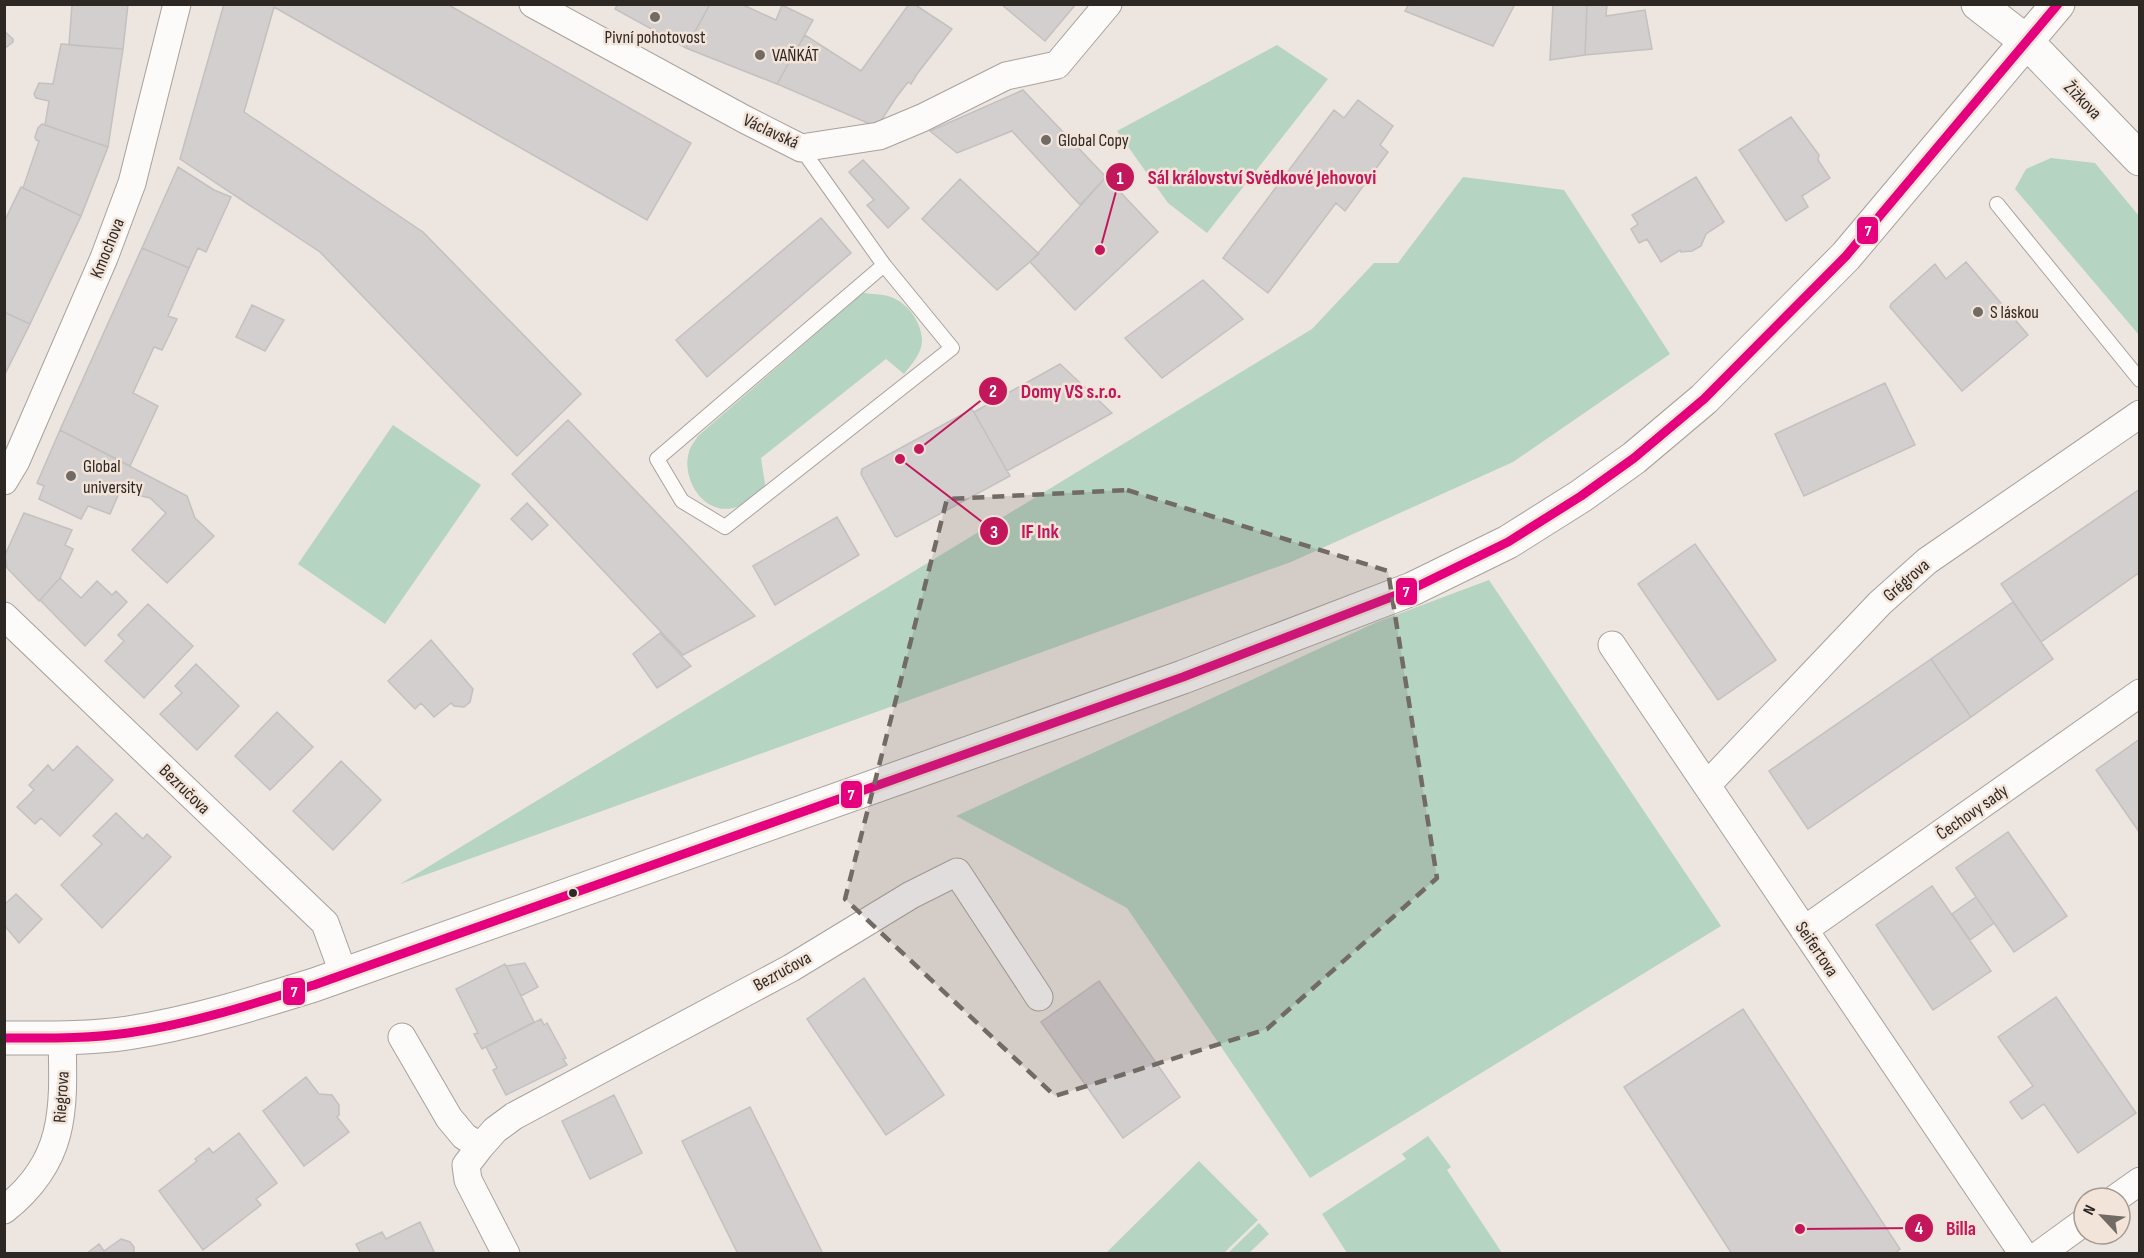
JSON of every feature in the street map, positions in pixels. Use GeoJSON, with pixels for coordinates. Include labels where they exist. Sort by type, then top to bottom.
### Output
{"type":"FeatureCollection","features":[{"type":"Feature","properties":{"kind":"street","name":"Kmochova"},"geometry":{"type":"LineString","coordinates":[[4,481],[15,461],[104,258],[132,183],[177,4]]}},
{"type":"Feature","properties":{"kind":"street","name":"Václavská"},"geometry":{"type":"LineString","coordinates":[[533,4],[801,148],[879,136],[922,118],[1006,76],[1057,64],[1108,4]]}},
{"type":"Feature","properties":{"kind":"street","name":"Žižkova"},"geometry":{"type":"LineString","coordinates":[[1978,4],[2027,42],[2139,159]]}},
{"type":"Feature","properties":{"kind":"street"},"geometry":{"type":"LineString","coordinates":[[4,1038],[62,1038],[126,1033],[167,1026],[235,1009],[344,975],[1183,676],[1412,590],[1508,542],[1581,496],[1634,458],[1704,399],[1846,256],[2058,4]]}},
{"type":"Feature","properties":{"kind":"street","name":"Grégrova"},"geometry":{"type":"LineString","coordinates":[[1707,785],[1880,603],[1927,561],[2139,414]]}},
{"type":"Feature","properties":{"kind":"street","name":"Bezručova"},"geometry":{"type":"LineString","coordinates":[[4,616],[325,923],[344,975]]}},
{"type":"Feature","properties":{"kind":"street","name":"Seifertova"},"geometry":{"type":"LineString","coordinates":[[1612,645],[2023,1254]]}},
{"type":"Feature","properties":{"kind":"street","name":"Čechovy sady"},"geometry":{"type":"LineString","coordinates":[[1804,930],[2139,693]]}},
{"type":"Feature","properties":{"kind":"street","name":"Bezručova"},"geometry":{"type":"LineString","coordinates":[[506,1254],[468,1180],[466,1165],[495,1130],[514,1116],[791,968],[911,895],[957,872],[1039,997]]}},
{"type":"Feature","properties":{"kind":"street"},"geometry":{"type":"LineString","coordinates":[[402,1036],[449,1118],[464,1136],[480,1147]]}},
{"type":"Feature","properties":{"kind":"street","name":"Riegrova"},"geometry":{"type":"LineString","coordinates":[[4,1210],[22,1196],[49,1159],[60,1128],[64,1095],[62,1038]]}},
{"type":"Feature","properties":{"kind":"street"},"geometry":{"type":"LineString","coordinates":[[2040,1254],[2072,1231]]}},
{"type":"Feature","properties":{"kind":"lane"},"geometry":{"type":"LineString","coordinates":[[801,148],[884,265],[952,348],[725,527],[682,501],[657,459],[884,265]]}},
{"type":"Feature","properties":{"kind":"lane"},"geometry":{"type":"LineString","coordinates":[[1997,204],[2139,380]]}},
{"type":"Feature","properties":{"kind":"highlighted area"},"geometry":{"type":"Polygon","coordinates":[[[1127,490],[1388,571],[1437,878],[1267,1029],[1055,1096],[845,899],[947,499],[1127,490]]]}},
{"type":"Feature","properties":{"kind":"green space"},"geometry":{"type":"Polygon","coordinates":[[[1277,45],[1328,79],[1207,233],[1168,203],[1117,131],[1277,45]]]}},
{"type":"Feature","properties":{"kind":"green space"},"geometry":{"type":"Polygon","coordinates":[[[2051,158],[2095,163],[2139,216],[2139,335],[2015,189],[2026,169],[2051,158]]]}},
{"type":"Feature","properties":{"kind":"green space"},"geometry":{"type":"Polygon","coordinates":[[[1463,177],[1564,190],[1670,354],[1513,462],[1291,562],[400,884],[1312,329],[1374,263],[1398,263],[1463,177]]]}},
{"type":"Feature","properties":{"kind":"green space"},"geometry":{"type":"Polygon","coordinates":[[[863,293],[891,297],[913,314],[920,327],[922,345],[910,367],[904,374],[886,359],[761,458],[766,491],[737,507],[722,509],[712,506],[697,492],[688,473],[689,452],[698,436],[863,293]]]}},
{"type":"Feature","properties":{"kind":"green space"},"geometry":{"type":"Polygon","coordinates":[[[393,425],[481,485],[385,624],[298,564],[393,425]]]}},
{"type":"Feature","properties":{"kind":"green space"},"geometry":{"type":"Polygon","coordinates":[[[1489,580],[1721,926],[1310,1178],[1127,908],[956,816],[1377,622],[1489,580]]]}},
{"type":"Feature","properties":{"kind":"green space"},"geometry":{"type":"Polygon","coordinates":[[[1428,1136],[1451,1167],[1447,1170],[1502,1253],[1347,1253],[1322,1214],[1406,1159],[1402,1154],[1428,1136]]]}},
{"type":"Feature","properties":{"kind":"green space"},"geometry":{"type":"Polygon","coordinates":[[[1199,1161],[1258,1220],[1224,1253],[1106,1253],[1199,1161]]]}},
{"type":"Feature","properties":{"kind":"green space"},"geometry":{"type":"Polygon","coordinates":[[[1259,1223],[1269,1234],[1249,1253],[1228,1253],[1259,1223]]]}},
{"type":"Feature","properties":{"kind":"building"},"geometry":{"type":"Polygon","coordinates":[[[72,4],[128,4],[123,49],[69,45],[72,4]]]}},
{"type":"Feature","properties":{"kind":"building"},"geometry":{"type":"Polygon","coordinates":[[[224,4],[447,4],[691,143],[647,220],[274,7],[244,112],[423,232],[581,394],[517,456],[320,252],[180,159],[224,4]]]}},
{"type":"Feature","properties":{"kind":"building"},"geometry":{"type":"Polygon","coordinates":[[[618,4],[710,4],[686,48],[615,9],[618,4]]]}},
{"type":"Feature","properties":{"kind":"building"},"geometry":{"type":"Polygon","coordinates":[[[710,4],[741,4],[776,20],[782,5],[813,20],[777,84],[686,48],[710,4]]]}},
{"type":"Feature","properties":{"kind":"building"},"geometry":{"type":"Polygon","coordinates":[[[909,4],[914,4],[952,29],[911,84],[908,82],[877,127],[777,84],[805,35],[861,71],[909,4]]]}},
{"type":"Feature","properties":{"kind":"building"},"geometry":{"type":"Polygon","coordinates":[[[1001,4],[1076,4],[1045,41],[1001,4]]]}},
{"type":"Feature","properties":{"kind":"building"},"geometry":{"type":"Polygon","coordinates":[[[1409,4],[1515,4],[1493,46],[1405,11],[1409,4]]]}},
{"type":"Feature","properties":{"kind":"building"},"geometry":{"type":"Polygon","coordinates":[[[1553,4],[1587,4],[1585,55],[1550,60],[1553,4]]]}},
{"type":"Feature","properties":{"kind":"building"},"geometry":{"type":"Polygon","coordinates":[[[1587,4],[1607,4],[1606,16],[1645,10],[1652,49],[1585,55],[1587,4]]]}},
{"type":"Feature","properties":{"kind":"building"},"geometry":{"type":"Polygon","coordinates":[[[4,31],[13,39],[13,42],[4,49],[4,31]]]}},
{"type":"Feature","properties":{"kind":"building"},"geometry":{"type":"Polygon","coordinates":[[[61,44],[123,49],[108,147],[45,125],[49,101],[36,98],[34,94],[39,83],[53,84],[61,44]]]}},
{"type":"Feature","properties":{"kind":"building"},"geometry":{"type":"Polygon","coordinates":[[[1023,90],[1106,177],[1080,205],[1012,131],[957,153],[930,131],[1023,90]]]}},
{"type":"Feature","properties":{"kind":"building"},"geometry":{"type":"Polygon","coordinates":[[[1358,100],[1393,126],[1380,145],[1388,152],[1345,211],[1336,203],[1268,293],[1223,258],[1334,110],[1344,118],[1358,100]]]}},
{"type":"Feature","properties":{"kind":"building"},"geometry":{"type":"Polygon","coordinates":[[[1791,117],[1819,155],[1818,160],[1830,178],[1802,196],[1808,207],[1786,221],[1739,150],[1791,117]]]}},
{"type":"Feature","properties":{"kind":"building"},"geometry":{"type":"Polygon","coordinates":[[[42,124],[108,147],[81,216],[23,188],[39,141],[35,137],[42,124]]]}},
{"type":"Feature","properties":{"kind":"building"},"geometry":{"type":"Polygon","coordinates":[[[863,160],[909,208],[888,228],[867,205],[874,200],[849,172],[863,160]]]}},
{"type":"Feature","properties":{"kind":"building"},"geometry":{"type":"Polygon","coordinates":[[[178,167],[214,190],[231,197],[206,252],[198,248],[189,268],[142,248],[178,167]]]}},
{"type":"Feature","properties":{"kind":"building"},"geometry":{"type":"Polygon","coordinates":[[[1106,177],[1158,232],[1075,310],[1030,262],[1106,177]]]}},
{"type":"Feature","properties":{"kind":"building"},"geometry":{"type":"Polygon","coordinates":[[[1696,177],[1724,222],[1706,234],[1701,246],[1692,251],[1681,252],[1680,250],[1661,262],[1647,239],[1639,243],[1631,229],[1638,224],[1632,215],[1696,177]]]}},
{"type":"Feature","properties":{"kind":"building"},"geometry":{"type":"Polygon","coordinates":[[[960,179],[1039,254],[997,290],[922,219],[960,179]]]}},
{"type":"Feature","properties":{"kind":"building"},"geometry":{"type":"Polygon","coordinates":[[[21,187],[81,216],[30,324],[4,312],[4,222],[21,187]]]}},
{"type":"Feature","properties":{"kind":"building"},"geometry":{"type":"Polygon","coordinates":[[[821,218],[851,253],[707,377],[676,340],[821,218]]]}},
{"type":"Feature","properties":{"kind":"building"},"geometry":{"type":"Polygon","coordinates":[[[142,248],[189,268],[168,316],[177,319],[162,350],[154,347],[133,393],[158,406],[130,466],[60,430],[142,248]]]}},
{"type":"Feature","properties":{"kind":"building"},"geometry":{"type":"Polygon","coordinates":[[[1966,262],[2028,335],[1962,391],[1890,307],[1935,264],[1946,279],[1966,262]]]}},
{"type":"Feature","properties":{"kind":"building"},"geometry":{"type":"Polygon","coordinates":[[[1203,280],[1243,319],[1162,378],[1125,338],[1203,280]]]}},
{"type":"Feature","properties":{"kind":"building"},"geometry":{"type":"Polygon","coordinates":[[[252,305],[284,320],[265,351],[236,337],[252,305]]]}},
{"type":"Feature","properties":{"kind":"building"},"geometry":{"type":"Polygon","coordinates":[[[4,312],[30,324],[4,376],[4,312]]]}},
{"type":"Feature","properties":{"kind":"building"},"geometry":{"type":"Polygon","coordinates":[[[1060,364],[1112,413],[1007,471],[974,412],[1060,364]]]}},
{"type":"Feature","properties":{"kind":"building"},"geometry":{"type":"Polygon","coordinates":[[[1885,383],[1915,445],[1804,496],[1775,434],[1885,383]]]}},
{"type":"Feature","properties":{"kind":"building"},"geometry":{"type":"Polygon","coordinates":[[[972,409],[1010,476],[897,537],[895,536],[861,474],[862,469],[972,409]]]}},
{"type":"Feature","properties":{"kind":"building"},"geometry":{"type":"Polygon","coordinates":[[[568,420],[755,616],[683,655],[512,474],[568,420]]]}},
{"type":"Feature","properties":{"kind":"building"},"geometry":{"type":"Polygon","coordinates":[[[60,430],[187,496],[195,518],[214,536],[167,583],[132,550],[166,513],[150,498],[120,491],[110,514],[88,506],[81,519],[39,499],[44,486],[37,483],[60,430]]]}},
{"type":"Feature","properties":{"kind":"building"},"geometry":{"type":"Polygon","coordinates":[[[2140,489],[2140,572],[2041,642],[2001,584],[2140,489]]]}},
{"type":"Feature","properties":{"kind":"building"},"geometry":{"type":"Polygon","coordinates":[[[527,503],[548,525],[532,540],[511,519],[527,503]]]}},
{"type":"Feature","properties":{"kind":"building"},"geometry":{"type":"Polygon","coordinates":[[[24,513],[72,530],[65,545],[73,549],[60,578],[39,601],[7,568],[5,555],[24,513]]]}},
{"type":"Feature","properties":{"kind":"building"},"geometry":{"type":"Polygon","coordinates":[[[837,517],[859,555],[775,605],[753,566],[837,517]]]}},
{"type":"Feature","properties":{"kind":"building"},"geometry":{"type":"Polygon","coordinates":[[[1695,544],[1776,660],[1718,700],[1638,584],[1695,544]]]}},
{"type":"Feature","properties":{"kind":"building"},"geometry":{"type":"Polygon","coordinates":[[[60,578],[81,598],[97,581],[112,595],[116,591],[127,602],[85,646],[40,600],[60,578]]]}},
{"type":"Feature","properties":{"kind":"building"},"geometry":{"type":"Polygon","coordinates":[[[2013,602],[2053,659],[1971,717],[1931,659],[2013,602]]]}},
{"type":"Feature","properties":{"kind":"building"},"geometry":{"type":"Polygon","coordinates":[[[148,604],[193,646],[144,698],[105,661],[124,641],[118,635],[148,604]]]}},
{"type":"Feature","properties":{"kind":"building"},"geometry":{"type":"Polygon","coordinates":[[[660,633],[691,666],[657,688],[633,654],[660,633]]]}},
{"type":"Feature","properties":{"kind":"building"},"geometry":{"type":"Polygon","coordinates":[[[431,640],[473,689],[470,702],[464,707],[454,706],[451,703],[434,717],[421,703],[415,709],[388,681],[431,640]]]}},
{"type":"Feature","properties":{"kind":"building"},"geometry":{"type":"Polygon","coordinates":[[[1931,659],[1971,717],[1808,829],[1769,771],[1931,659]]]}},
{"type":"Feature","properties":{"kind":"building"},"geometry":{"type":"Polygon","coordinates":[[[196,664],[239,706],[197,750],[160,714],[182,693],[175,686],[196,664]]]}},
{"type":"Feature","properties":{"kind":"building"},"geometry":{"type":"Polygon","coordinates":[[[277,712],[313,747],[270,790],[235,756],[277,712]]]}},
{"type":"Feature","properties":{"kind":"building"},"geometry":{"type":"Polygon","coordinates":[[[2140,739],[2140,833],[2096,770],[2140,739]]]}},
{"type":"Feature","properties":{"kind":"building"},"geometry":{"type":"Polygon","coordinates":[[[77,746],[113,780],[60,836],[41,818],[35,824],[17,807],[34,790],[29,785],[48,765],[53,771],[77,746]]]}},
{"type":"Feature","properties":{"kind":"building"},"geometry":{"type":"Polygon","coordinates":[[[341,761],[381,800],[333,850],[293,811],[341,761]]]}},
{"type":"Feature","properties":{"kind":"building"},"geometry":{"type":"Polygon","coordinates":[[[116,813],[143,839],[147,834],[171,857],[102,928],[61,885],[102,844],[93,836],[116,813]]]}},
{"type":"Feature","properties":{"kind":"building"},"geometry":{"type":"Polygon","coordinates":[[[2008,832],[2067,916],[2014,952],[1956,868],[2008,832]]]}},
{"type":"Feature","properties":{"kind":"building"},"geometry":{"type":"Polygon","coordinates":[[[1932,886],[1991,971],[1933,1010],[1876,925],[1932,886]]]}},
{"type":"Feature","properties":{"kind":"building"},"geometry":{"type":"Polygon","coordinates":[[[16,894],[42,919],[19,943],[4,925],[4,905],[16,894]]]}},
{"type":"Feature","properties":{"kind":"building"},"geometry":{"type":"Polygon","coordinates":[[[1976,897],[1994,923],[1970,940],[1952,914],[1976,897]]]}},
{"type":"Feature","properties":{"kind":"building"},"geometry":{"type":"Polygon","coordinates":[[[525,963],[538,987],[521,996],[506,966],[525,963]]]}},
{"type":"Feature","properties":{"kind":"building"},"geometry":{"type":"Polygon","coordinates":[[[505,964],[534,1022],[482,1049],[474,1034],[478,1033],[456,989],[505,964]]]}},
{"type":"Feature","properties":{"kind":"building"},"geometry":{"type":"Polygon","coordinates":[[[864,978],[944,1095],[886,1135],[807,1019],[864,978]]]}},
{"type":"Feature","properties":{"kind":"building"},"geometry":{"type":"Polygon","coordinates":[[[1099,981],[1180,1097],[1123,1138],[1041,1022],[1099,981]]]}},
{"type":"Feature","properties":{"kind":"building"},"geometry":{"type":"Polygon","coordinates":[[[2056,997],[2136,1113],[2078,1153],[2044,1104],[2022,1119],[2016,1111],[2010,1102],[2033,1086],[1998,1037],[2056,997]]]}},
{"type":"Feature","properties":{"kind":"building"},"geometry":{"type":"Polygon","coordinates":[[[1743,1009],[1900,1249],[1894,1254],[1732,1254],[1624,1087],[1743,1009]]]}},
{"type":"Feature","properties":{"kind":"building"},"geometry":{"type":"Polygon","coordinates":[[[541,1019],[544,1025],[547,1023],[566,1058],[563,1059],[567,1065],[506,1095],[493,1070],[497,1068],[486,1047],[541,1019]]]}},
{"type":"Feature","properties":{"kind":"building"},"geometry":{"type":"Polygon","coordinates":[[[306,1077],[319,1094],[332,1095],[339,1105],[337,1117],[349,1132],[304,1166],[263,1111],[306,1077]]]}},
{"type":"Feature","properties":{"kind":"building"},"geometry":{"type":"Polygon","coordinates":[[[614,1095],[642,1153],[590,1179],[562,1121],[614,1095]]]}},
{"type":"Feature","properties":{"kind":"building"},"geometry":{"type":"Polygon","coordinates":[[[750,1107],[823,1254],[738,1254],[682,1141],[750,1107]]]}},
{"type":"Feature","properties":{"kind":"building"},"geometry":{"type":"Polygon","coordinates":[[[239,1133],[277,1183],[256,1199],[261,1205],[203,1250],[159,1191],[197,1161],[195,1159],[209,1148],[213,1153],[239,1133]]]}},
{"type":"Feature","properties":{"kind":"building"},"geometry":{"type":"Polygon","coordinates":[[[420,1222],[435,1254],[361,1254],[356,1244],[382,1232],[386,1239],[420,1222]]]}},
{"type":"Feature","properties":{"kind":"building"},"geometry":{"type":"Polygon","coordinates":[[[121,1239],[130,1242],[134,1247],[134,1254],[86,1254],[99,1244],[104,1251],[121,1239]]]}},
{"type":"Feature","properties":{"kind":"transit line","name":"7"},"geometry":{"type":"LineString","coordinates":[[4,1038],[66,1038],[152,1029],[222,1013],[314,985],[1183,677],[1412,589],[1508,542],[1581,496],[1634,458],[1704,399],[1846,256],[2058,4]]}},
{"type":"Feature","properties":{"kind":"place","name":"Pivní pohotovost"},"geometry":{"type":"Point","coordinates":[655,17]}},
{"type":"Feature","properties":{"kind":"place","name":"VAŇKÁT"},"geometry":{"type":"Point","coordinates":[760,55]}},
{"type":"Feature","properties":{"kind":"place","name":"Global Copy"},"geometry":{"type":"Point","coordinates":[1046,140]}},
{"type":"Feature","properties":{"kind":"place","name":"Sál království Svědkové Jehovovi"},"geometry":{"type":"Point","coordinates":[1100,250]}},
{"type":"Feature","properties":{"kind":"place","name":"S láskou"},"geometry":{"type":"Point","coordinates":[1978,312]}},
{"type":"Feature","properties":{"kind":"place","name":"Domy VS s.r.o."},"geometry":{"type":"Point","coordinates":[919,449]}},
{"type":"Feature","properties":{"kind":"place","name":"IF Ink"},"geometry":{"type":"Point","coordinates":[900,459]}},
{"type":"Feature","properties":{"kind":"place","name":"Global university"},"geometry":{"type":"Point","coordinates":[71,476]}},
{"type":"Feature","properties":{"kind":"place","name":"Billa"},"geometry":{"type":"Point","coordinates":[1800,1229]}}]}
